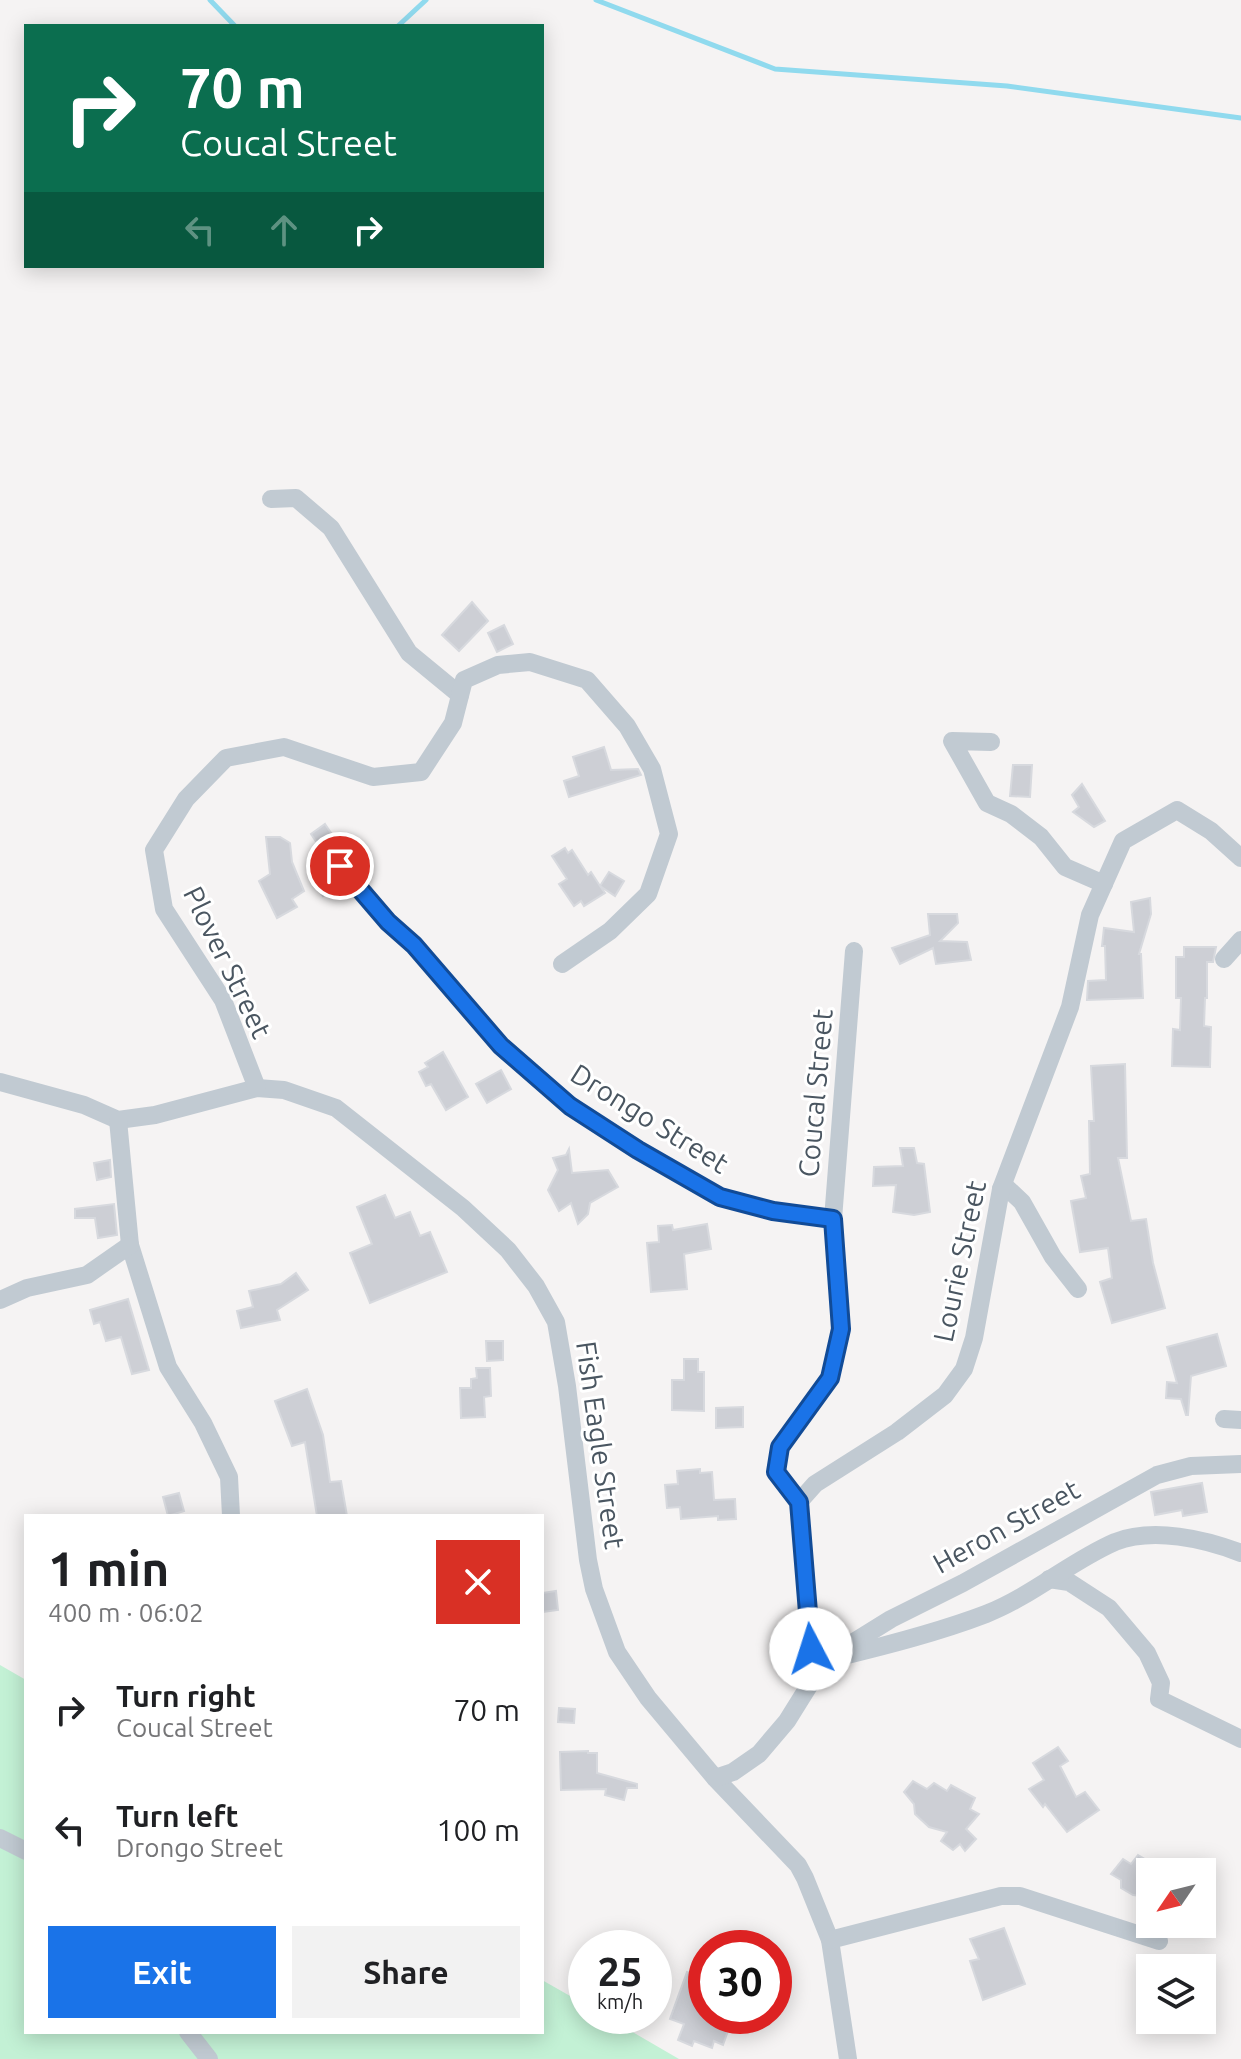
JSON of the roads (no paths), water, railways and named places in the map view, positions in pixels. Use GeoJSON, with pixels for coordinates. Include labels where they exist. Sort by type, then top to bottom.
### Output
{"type":"FeatureCollection","features":[{"type":"Feature","properties":{"kind":"street"},"geometry":{"type":"LineString","coordinates":[[271,499],[296,498],[331,528],[409,653],[460,695]]}},
{"type":"Feature","properties":{"kind":"street","name":"Plover Street"},"geometry":{"type":"LineString","coordinates":[[257,1088],[223,1000],[164,909],[154,850],[186,799],[226,758],[284,747],[373,777],[421,772],[453,723],[464,680],[498,665],[530,662],[587,680],[627,726],[652,769],[669,834],[648,894],[610,931],[562,964]]}},
{"type":"Feature","properties":{"kind":"street"},"geometry":{"type":"LineString","coordinates":[[991,742],[952,741],[987,803],[1011,814],[1041,837],[1065,867],[1104,884]]}},
{"type":"Feature","properties":{"kind":"street","name":"Lourie Street"},"geometry":{"type":"LineString","coordinates":[[799,1502],[815,1484],[897,1432],[945,1395],[964,1369],[974,1338],[1001,1189],[1070,1007],[1090,915],[1123,841],[1177,810],[1211,831],[1241,858]]}},
{"type":"Feature","properties":{"kind":"street","name":"Drongo Street"},"geometry":{"type":"LineString","coordinates":[[340,866],[388,922],[414,945],[501,1046],[570,1106],[720,1197],[773,1211],[833,1219]]}},
{"type":"Feature","properties":{"kind":"street"},"geometry":{"type":"LineString","coordinates":[[1224,959],[1241,940]]}},
{"type":"Feature","properties":{"kind":"street","name":"Coucal Street"},"geometry":{"type":"LineString","coordinates":[[799,1502],[776,1472],[780,1447],[830,1378],[841,1329],[833,1219],[854,951]]}},
{"type":"Feature","properties":{"kind":"street"},"geometry":{"type":"LineString","coordinates":[[0,1082],[84,1105],[118,1120],[130,1245],[168,1367],[203,1423],[229,1477],[231,1514]]}},
{"type":"Feature","properties":{"kind":"street","name":"Fish Eagle Street"},"geometry":{"type":"LineString","coordinates":[[118,1120],[155,1115],[257,1088],[284,1090],[336,1108],[463,1208],[508,1250],[536,1286],[556,1322],[588,1560],[594,1589],[617,1652],[648,1698],[715,1778],[798,1865],[830,1940],[848,2059]]}},
{"type":"Feature","properties":{"kind":"street"},"geometry":{"type":"LineString","coordinates":[[1001,1189],[1007,1188],[1022,1202],[1053,1257],[1078,1289]]}},
{"type":"Feature","properties":{"kind":"street"},"geometry":{"type":"LineString","coordinates":[[0,1300],[27,1288],[87,1275],[130,1245]]}},
{"type":"Feature","properties":{"kind":"street","name":"Heron Street"},"geometry":{"type":"LineString","coordinates":[[819,1667],[891,1619],[963,1583],[1157,1475],[1191,1466],[1241,1464]]}},
{"type":"Feature","properties":{"kind":"street"},"geometry":{"type":"LineString","coordinates":[[715,1778],[733,1772],[759,1754],[787,1721],[819,1667],[799,1502]]}},
{"type":"Feature","properties":{"kind":"street"},"geometry":{"type":"LineString","coordinates":[[819,1667],[988,1613],[1117,1541],[1156,1534],[1241,1553]]}},
{"type":"Feature","properties":{"kind":"street"},"geometry":{"type":"LineString","coordinates":[[1049,1579],[1069,1582],[1109,1608],[1147,1653],[1161,1683],[1159,1699],[1241,1739]]}},
{"type":"Feature","properties":{"kind":"street"},"geometry":{"type":"LineString","coordinates":[[0,1838],[24,1850]]}},
{"type":"Feature","properties":{"kind":"street"},"geometry":{"type":"LineString","coordinates":[[830,1940],[1001,1896],[1020,1896],[1159,1941]]}},
{"type":"Feature","properties":{"kind":"street"},"geometry":{"type":"LineString","coordinates":[[190,2034],[209,2059]]}},
{"type":"Feature","properties":{"kind":"waterway"},"geometry":{"type":"LineString","coordinates":[[210,0],[233,24]]}},
{"type":"Feature","properties":{"kind":"waterway"},"geometry":{"type":"LineString","coordinates":[[400,24],[426,0]]}},
{"type":"Feature","properties":{"kind":"waterway"},"geometry":{"type":"LineString","coordinates":[[596,0],[775,69],[1007,86],[1241,118]]}}]}
